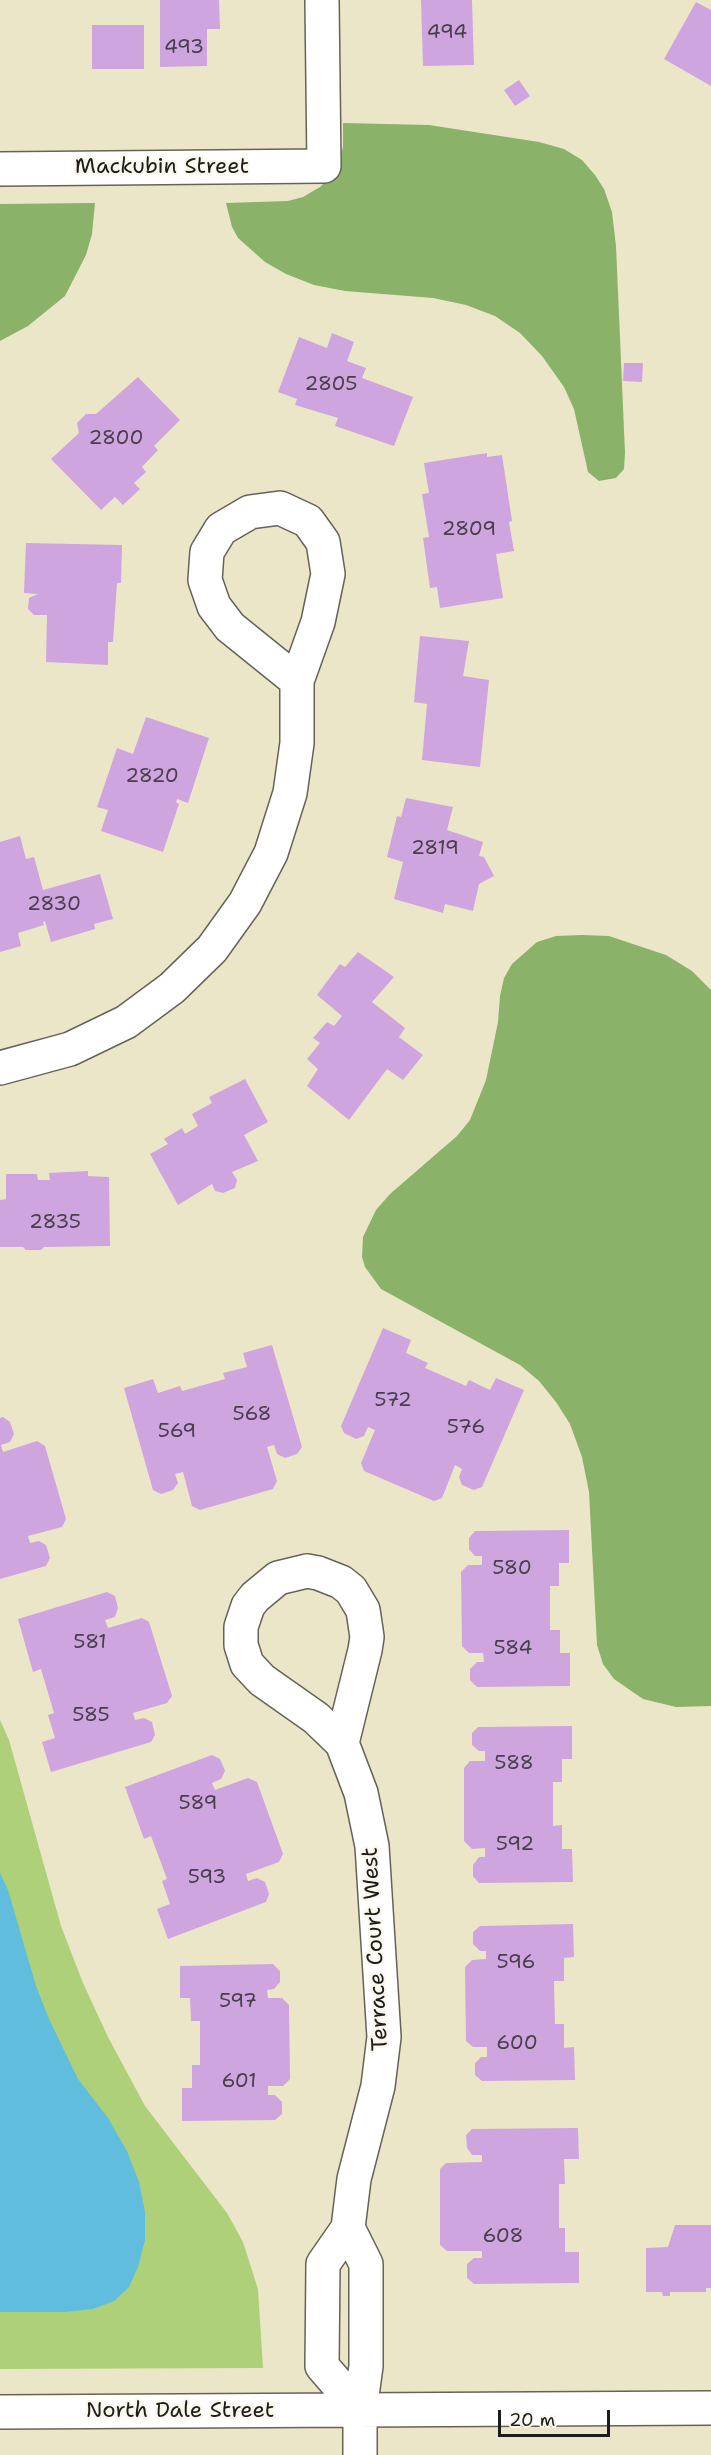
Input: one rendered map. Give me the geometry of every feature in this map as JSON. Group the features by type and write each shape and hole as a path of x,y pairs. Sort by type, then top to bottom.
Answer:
{"street":[{"name":"Mackubin Street","path":"0,169 324,166 322,0"},
{"path":"0,1068 70,1049 126,1022 172,988 212,949 245,903 271,853 290,793 297,743 297,681 318,622 328,574 323,542 308,521 280,508 250,512 221,529 207,552 205,580 214,606 230,627 297,681"},
{"name":"Terrace Court West","path":"342,1743 365,1650 367,1637 363,1610 351,1590 330,1576 307,1571 287,1575 270,1582 248,1606 241,1627 243,1655 247,1664 262,1680 316,1718 342,1743 361,1793 370,1828 384,2021 381,2069 354,2179 348,2228 323,2264 322,2367 360,2410"},
{"path":"348,2228 366,2265 366,2367 360,2410 360,2455"},
{"name":"North Dale Street","path":"0,2412 711,2408"}],"green space":[{"path":"343,123 429,125 539,142 564,149 582,160 595,175 604,189 612,212 616,246 625,453 624,469 616,478 599,481 588,472 574,409 564,387 542,356 520,333 495,316 466,305 433,298 345,291 314,285 286,274 265,262 238,238 232,227 226,203 288,201 303,197 320,187 332,175 339,162 343,147"},
{"path":"95,203 92,234 86,255 65,296 28,326 0,341 0,204"},
{"path":"556,936 609,936 666,955 692,971 711,990 711,1706 676,1707 643,1699 614,1679 603,1664 597,1645 589,1492 582,1457 570,1424 556,1402 539,1381 520,1365 381,1289 365,1267 362,1257 363,1237 376,1210 390,1194 457,1136 470,1120 486,1080 504,978 512,964 537,942"},
{"path":"0,1720 9,1740 61,1926 83,1983 108,2037 145,2106 227,2213 243,2242 258,2289 263,2368 0,2369"}],"water":[{"path":"0,1873 8,1890 36,1986 49,2019 78,2079 108,2118 127,2151 139,2182 145,2212 145,2240 138,2267 129,2287 114,2301 93,2309 65,2312 0,2312"}],"building":[{"path":"160,0 219,0 220,29 207,29 207,66 160,67"},
{"path":"421,0 472,0 474,65 423,66"},
{"path":"696,2 711,10 711,86 664,59"},
{"path":"92,25 144,25 144,69 92,69"},
{"path":"519,80 530,96 515,106 504,90"},
{"path":"332,333 354,342 347,361 366,368 362,378 413,397 394,446 335,426 338,418 295,405 297,399 278,392 299,337 327,348"},
{"path":"624,363 643,363 642,382 623,381"},
{"path":"138,377 180,420 154,446 158,450 142,467 146,472 134,483 140,489 123,505 115,497 101,510 51,459 79,433 77,423 86,414 96,414"},
{"path":"487,453 487,457 502,455 512,521 509,522 514,551 496,554 503,598 440,608 437,587 430,588 423,538 429,537 422,494 429,493 424,463"},
{"path":"26,543 122,545 121,583 117,583 113,642 108,642 108,665 46,662 47,615 34,615 28,609 29,598 38,594 24,593"},
{"path":"420,636 469,641 463,676 489,680 480,767 422,760 427,704 414,702"},
{"path":"146,717 209,738 188,803 177,799 176,802 179,804 163,852 101,831 108,810 97,807 117,748 133,754"},
{"path":"406,798 453,807 447,830 483,842 479,856 484,857 494,876 479,884 473,911 445,904 443,913 394,899 403,862 387,857 397,816 401,817"},
{"path":"20,836 26,859 34,857 43,890 100,874 113,919 94,924 95,929 51,942 45,921 44,925 18,933 21,946 0,952 0,842"},
{"path":"358,952 394,977 372,1002 405,1028 399,1037 423,1055 403,1080 387,1069 349,1120 307,1086 318,1069 307,1059 320,1043 313,1038 327,1022 334,1026 342,1016 317,995 340,964 345,967"},
{"path":"245,1079 268,1122 244,1135 258,1161 232,1172 237,1180 235,1188 223,1193 215,1191 212,1184 178,1205 150,1154 168,1144 164,1139 182,1128 185,1134 198,1126 192,1114 212,1103 209,1097"},
{"path":"88,1171 88,1176 109,1177 110,1246 44,1247 41,1250 0,1247 0,1200 6,1199 6,1174 37,1174 38,1180 50,1180 49,1173"},
{"path":"383,1328 411,1340 406,1353 428,1363 425,1368 466,1386 469,1380 490,1390 496,1378 524,1390 482,1487 474,1490 462,1485 459,1477 462,1469 455,1465 442,1498 434,1501 364,1471 361,1463 375,1430 368,1427 364,1436 356,1439 344,1433 341,1426"},
{"path":"272,1345 302,1447 297,1454 285,1458 277,1454 274,1445 267,1447 277,1481 273,1489 200,1510 192,1506 183,1472 175,1474 178,1483 173,1490 161,1494 153,1490 124,1388 153,1379 158,1393 180,1386 182,1391 225,1379 223,1373 247,1367 243,1353"},
{"path":"3,1417 10,1422 14,1434 10,1442 1,1445 3,1452 37,1441 45,1446 66,1519 62,1527 28,1536 30,1543 39,1541 46,1545 50,1558 46,1566 0,1579 0,1418"},
{"path":"569,1530 569,1563 559,1563 559,1586 550,1586 550,1630 560,1630 560,1653 570,1653 570,1686 477,1687 470,1680 470,1669 477,1662 484,1662 483,1653 469,1653 462,1646 461,1572 468,1565 482,1565 482,1556 475,1556 469,1549 469,1538 475,1531"},
{"path":"107,1592 115,1596 118,1608 115,1617 105,1620 108,1628 142,1618 149,1622 172,1696 167,1703 133,1713 135,1720 144,1718 152,1722 155,1735 151,1742 51,1772 42,1742 55,1738 48,1715 54,1713 41,1669 33,1672 18,1619"},
{"path":"572,1726 572,1759 562,1759 562,1782 553,1782 553,1826 562,1825 562,1849 572,1849 573,1882 479,1883 473,1876 473,1865 479,1857 485,1857 485,1848 472,1849 464,1841 464,1768 470,1761 485,1761 485,1751 479,1751 472,1745 472,1733 478,1727"},
{"path":"212,1755 220,1759 225,1771 221,1779 212,1783 215,1790 248,1778 257,1782 283,1854 279,1862 246,1874 248,1881 257,1878 265,1882 269,1894 266,1902 168,1939 157,1909 170,1904 162,1881 167,1879 151,1836 144,1839 125,1787"},
{"path":"573,1924 574,1957 564,1958 564,1981 554,1981 555,2024 564,2024 564,2048 574,2047 575,2080 482,2081 475,2075 475,2063 481,2057 487,2057 487,2047 473,2047 466,2041 465,1967 472,1960 486,1959 486,1951 480,1951 473,1944 473,1932 480,1926"},
{"path":"273,1964 280,1971 280,1982 274,1989 267,1990 268,1998 282,1998 289,2005 290,2079 283,2086 268,2086 268,2095 275,2095 282,2102 282,2114 275,2120 182,2121 182,2088 192,2088 192,2065 200,2065 200,2021 191,2021 190,1998 180,1998 180,1966"},
{"path":"578,2128 579,2159 564,2159 565,2184 559,2184 559,2228 565,2228 565,2252 579,2252 579,2283 474,2284 467,2278 467,2264 474,2258 482,2258 482,2251 447,2251 440,2245 440,2169 446,2163 482,2162 482,2155 472,2155 467,2148 466,2135 472,2129"},
{"path":"675,2225 711,2225 711,2288 706,2288 706,2292 670,2292 670,2296 663,2296 662,2292 646,2292 646,2248 668,2247"}]}
